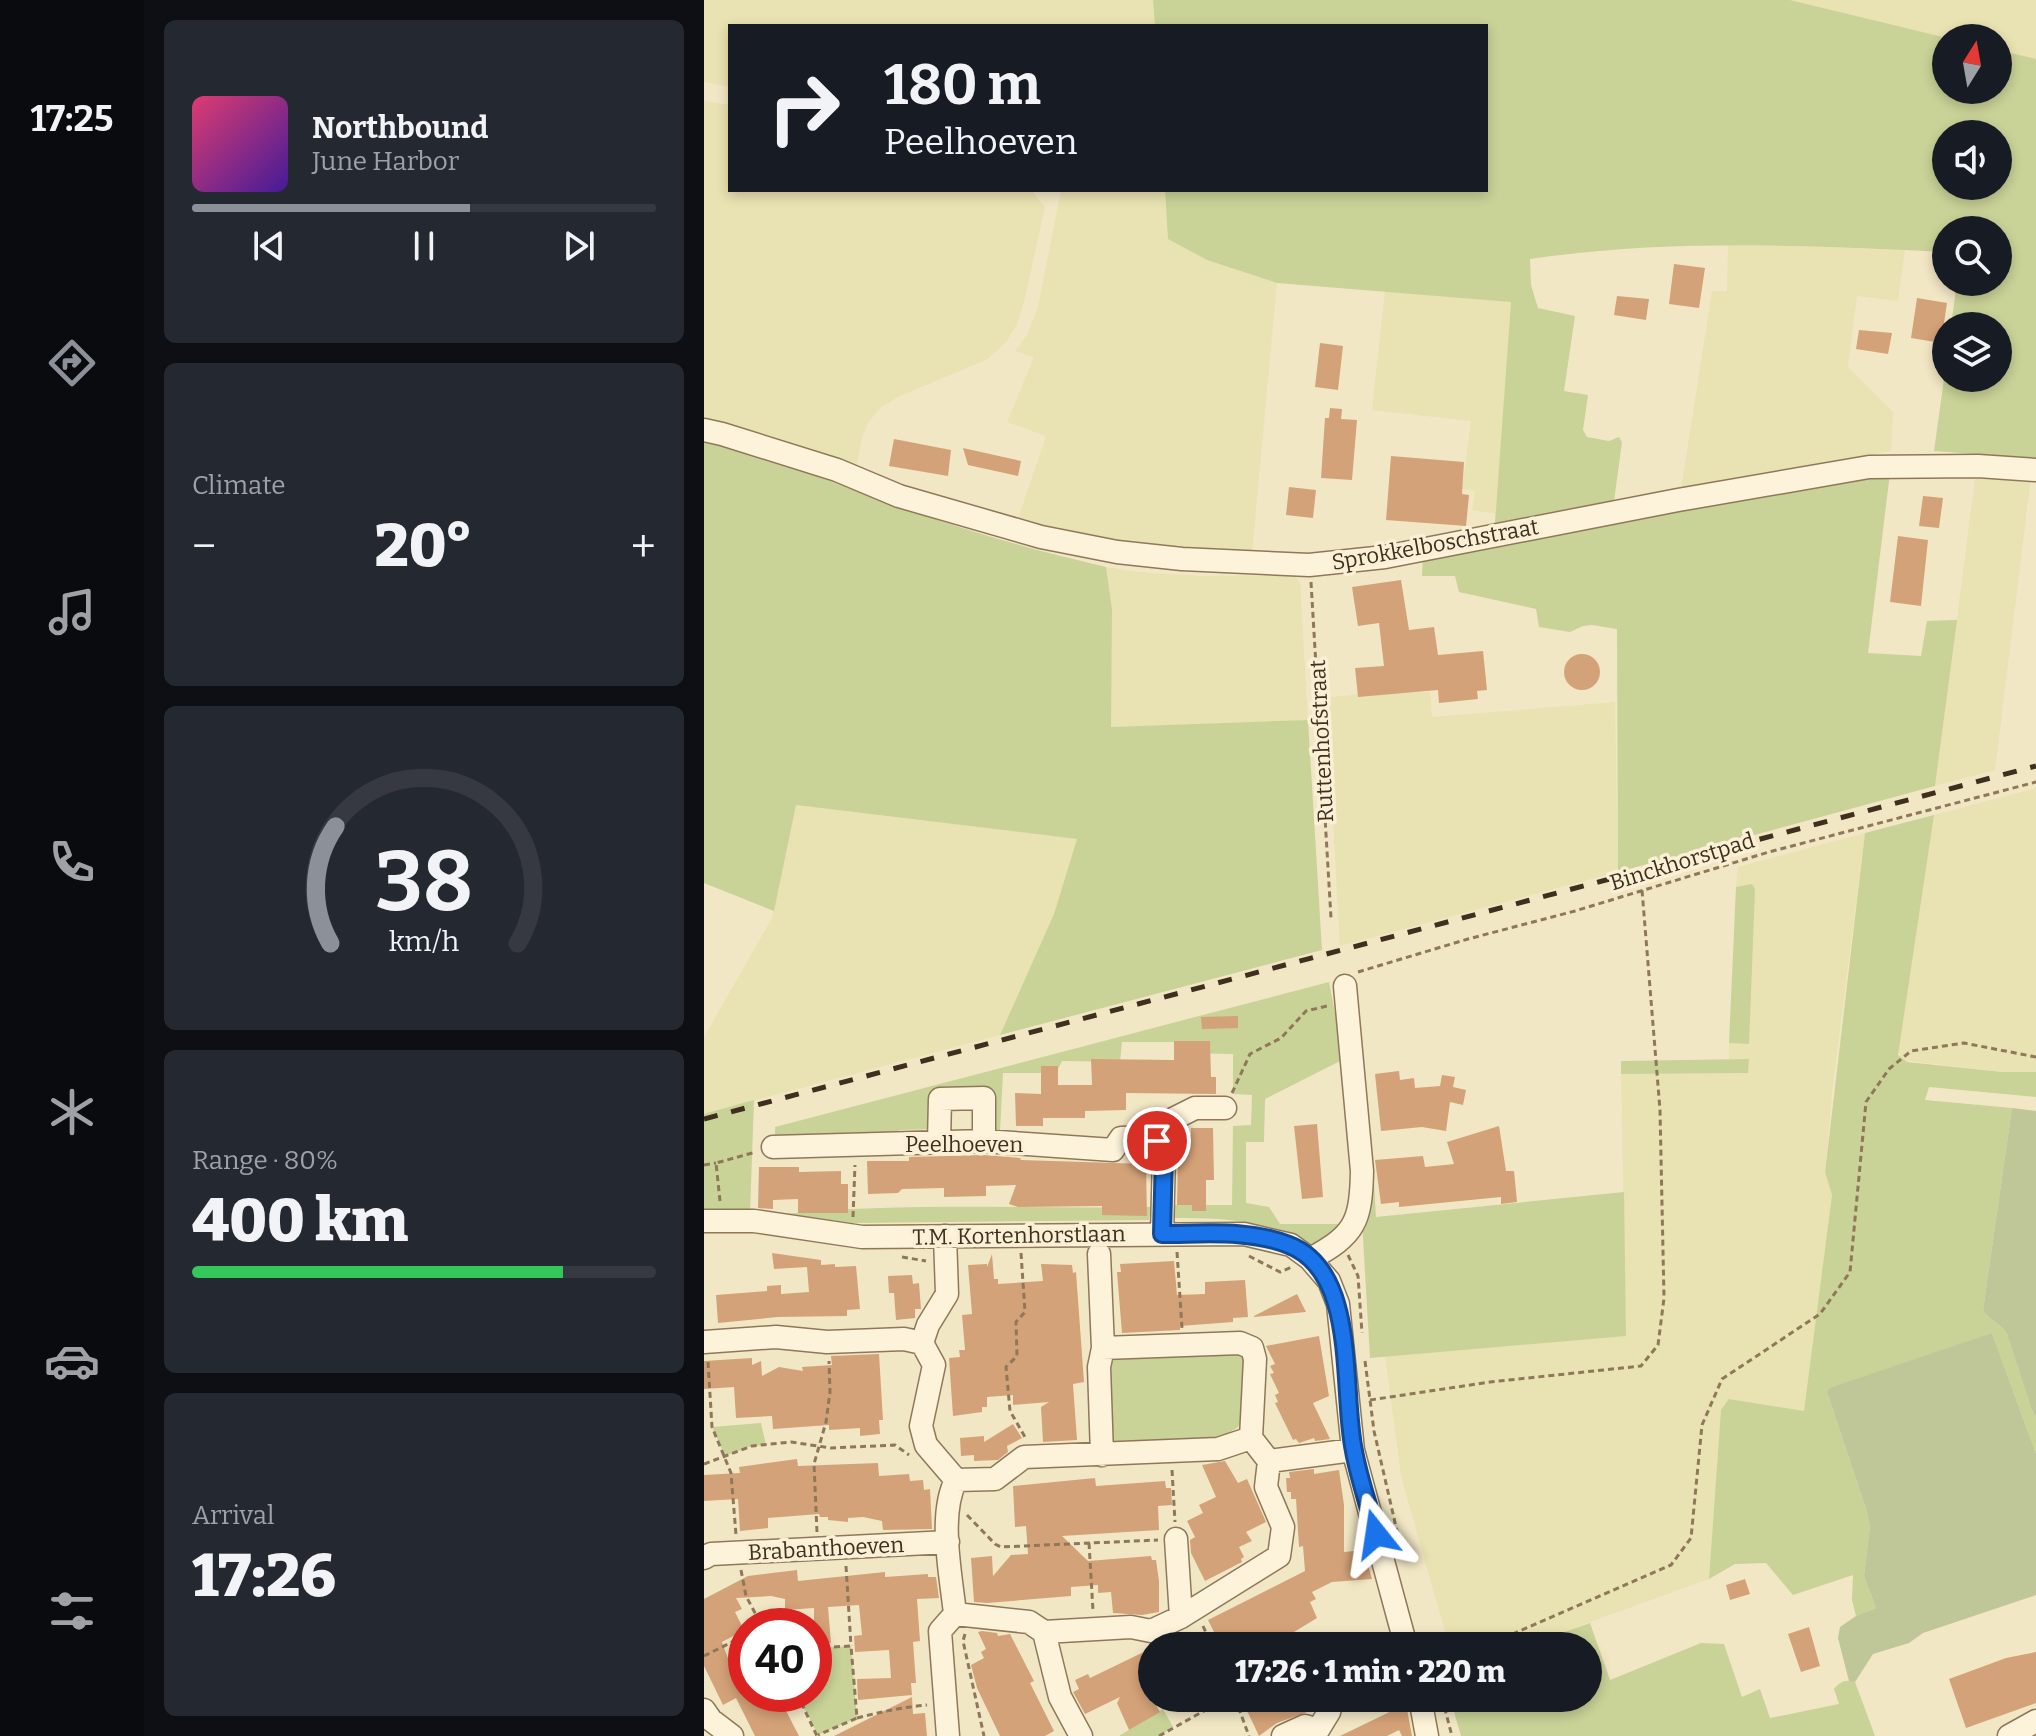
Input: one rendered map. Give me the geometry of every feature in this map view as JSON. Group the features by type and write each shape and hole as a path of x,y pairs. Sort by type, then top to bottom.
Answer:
{"street":[{"name":"Sprokkelboschstraat","path":"704,430 837,470 899,496 1041,537 1143,555 1309,565 1385,557 1678,500 1869,467 1978,466 2036,470"},
{"path":"1310,1259 1338,1244 1350,1232 1361,1201 1362,1171 1346,994"},
{"path":"939,1142 940,1099 984,1098 984,1141"},
{"name":"Peelhoeven","path":"773,1147 984,1141 1113,1150 1121,1138 1148,1137 1167,1122 1195,1108 1225,1108"},
{"path":"1148,1137 1157,1141 1164,1154 1162,1234"},
{"name":"T.M. Kortenhorstlaan","path":"713,1221 754,1221 853,1236 1244,1234 1291,1245 1310,1259 1329,1281 1338,1304 1353,1450 1402,1632"},
{"path":"945,1236 947,1294 928,1325 922,1343 934,1365 921,1426 926,1445 956,1480"},
{"path":"1099,1254 1103,1348 1099,1367 1102,1455"},
{"path":"705,1342 776,1337 827,1342 904,1339 922,1343"},
{"path":"948,1736 940,1631 962,1615 1029,1622 1044,1632 1131,1627 1151,1631 1181,1617 1279,1556 1283,1527 1266,1487 1269,1461 1251,1438 1255,1359 1252,1348 1240,1343 1103,1348"},
{"path":"956,1480 995,1479 1024,1457 1218,1449 1251,1438"},
{"path":"1269,1461 1353,1450"},
{"path":"956,1480 948,1496 948,1542 962,1615"},
{"path":"1176,1539 1181,1617"},
{"name":"Brabanthoeven","path":"704,1558 711,1554 948,1542"},
{"path":"1044,1632 1060,1697 1081,1736"},
{"path":"704,1710 711,1720 732,1736"},
{"path":"1283,1736 1305,1726 1320,1733 1329,1712"},
{"path":"1423,1712 1427,1736"},
{"path":"2009,1736 2036,1721"}],"path":[{"name":"Ruttenhofstraat","path":"1309,565 1331,918"},
{"name":"Binckhorstpad","path":"1225,1108 1250,1054 1281,1038 1306,1011 1346,994 1358,972 1769,852 2036,782"},
{"path":"1370,1400 1490,1382 1641,1366 1658,1345 1664,1298 1660,1110 1642,890"},
{"path":"1517,1632 1671,1565 1691,1538 1702,1425 1722,1379 1820,1314 1850,1272 1866,1102 1889,1069 1911,1051 1964,1043 2036,1058"},
{"path":"853,1236 856,1145"},
{"path":"704,1165 773,1147"},
{"path":"713,1221 716,1163"},
{"path":"1338,1244 1349,1256 1358,1276 1363,1346"},
{"path":"1177,1252 1184,1345"},
{"path":"1021,1253 1025,1312 1016,1322 1017,1356 1006,1367 1010,1411 1037,1457"},
{"path":"705,1342 712,1427 731,1473 737,1553 746,1596 752,1608"},
{"path":"818,1549 814,1464 821,1447 830,1392 827,1342"},
{"path":"1365,1359 1374,1431 1405,1564"},
{"path":"1089,1543 1095,1630"},
{"path":"845,1547 857,1718"},
{"path":"962,1615 963,1641 984,1736"},
{"path":"704,1656 728,1644"},
{"path":"832,1647 851,1646"},
{"path":"806,1712 818,1736 857,1718 888,1712 897,1707 946,1704"},
{"path":"1159,1736 1202,1712"},
{"path":"1240,1712 1249,1736"},
{"path":"1446,1712 1452,1736"}],"shaded area":[{"path":"704,0 1153,0 1155,24 728,24 728,87 704,82"},
{"path":"1790,0 2036,0 2036,59 2012,53 2012,24 1932,24 1932,34"},
{"path":"704,101 728,105 728,192 1033,192 1045,207 1024,302 1007,341 988,359 898,397 880,408 862,437 856,469 704,423"},
{"path":"1061,192 1165,192 1168,239 1207,260 1277,283 1252,553 1158,552 1017,522 1046,436 1007,422 1034,357 1015,351 1027,335 1038,307"},
{"path":"1728,244 1905,250 1898,301 1857,296 1848,367 1893,412 1891,451 1681,489 1712,291 1727,291"},
{"path":"1385,291 1511,302 1496,514 1472,510 1475,491 1462,489 1471,421 1372,410"},
{"path":"1976,472 2031,478 1995,770 1935,786"},
{"path":"1106,567 1205,576 1294,575 1300,583 1308,720 1110,727 1112,609"},
{"path":"1430,692 1432,717 1615,702 1618,872 1340,946 1326,698"},
{"path":"2036,788 2036,1072 2002,1072 1901,1060 1898,1048 1934,815"},
{"path":"796,805 1077,839 1054,914 1000,1035 704,1114 704,1037 772,918"},
{"path":"1865,833 1832,1093 1825,1172 1832,1195 1804,1411 1730,1399 1721,1410 1709,1579 1563,1632 1445,1632 1401,1476 1385,1355 1626,1336 1621,1074 1748,1073 1748,1059 1729,1060 1729,1043 1749,1044 1752,884 1736,887 1738,867"}],"green space":[{"path":"1153,0 1790,0 1932,34 1932,104 2012,104 2012,53 2036,59 2036,459 1934,451 1942,392 2012,392 2012,312 1953,312 1955,296 2012,296 2012,216 1932,216 1932,251 1738,245 1634,248 1530,259 1531,285 1538,308 1575,316 1564,391 1588,395 1583,430 1587,437 1609,441 1619,437 1622,442 1614,501 1495,523 1511,302 1277,283 1207,260 1168,239 1165,192 1488,192 1488,24 1155,24"},
{"path":"704,442 794,468 982,534 1106,567 1112,609 1111,727 1308,720 1322,950 1000,1035 1054,914 1077,839 796,805 774,911 704,883"},
{"path":"1890,473 1868,653 1921,656 1927,621 1957,620 1935,786 1618,872 1617,629 1592,625 1570,632 1539,627 1536,609 1459,592 1455,576 1422,576 1423,557"},
{"path":"1934,815 1898,1055 1907,1062 2002,1072 2036,1072 2036,1097 1929,1087 1925,1100 2012,1108 1983,1310 2007,1334 2036,1417 2036,1454 1992,1333 1827,1392 1870,1526 1864,1576 1876,1608 1856,1616 1852,1600 1853,1575 1793,1595 1766,1563 1735,1564 1709,1579 1721,1410 1729,1399 1804,1411 1832,1195 1825,1172 1865,833"},
{"path":"1752,884 1755,889 1749,1044 1729,1043 1736,887"},
{"path":"1329,982 1344,1059 1265,1099 1264,1142 1246,1142 1246,1203 1269,1207 1280,1224 1342,1224 1345,1228 1312,1246 1252,1223 1171,1218 1165,1205 1232,1205 1233,1126 1251,1125 1252,1095 1233,1094 1233,1054 1181,1053 1181,1042 1122,1042 1120,1062 1062,1061 1056,1073 1003,1073 1000,1132 991,1132 993,1091 933,1091 932,1129 899,1130 894,1136 775,1145 775,1127"},
{"path":"1749,1059 1748,1073 1621,1074 1621,1061"},
{"path":"754,1100 750,1213 704,1213 704,1114"},
{"path":"2012,1108 2036,1111 2036,1417 2007,1334 1983,1310"},
{"path":"1371,1134 1376,1217 1624,1192 1626,1336 1370,1358 1357,1135"},
{"path":"920,1207 1151,1207 1149,1220 853,1223 783,1214"},
{"path":"1992,1333 2036,1454 2036,1595 1923,1633 1909,1643 1873,1654 1855,1682 1849,1681 1838,1638 1840,1627 1876,1608 1864,1576 1870,1526 1827,1392 1830,1388"},
{"path":"1244,1346 1245,1419 1237,1428 1218,1439 1111,1447 1109,1347"},
{"path":"761,1423 766,1445 752,1446 725,1456 712,1427"},
{"path":"1590,1623 1593,1632 1564,1632"},
{"path":"1701,1643 1724,1644 1742,1697 1760,1689 1770,1718 1839,1704 1834,1689 1843,1682 1855,1682 1875,1736 1461,1736 1454,1712 1602,1712 1602,1657 1610,1680"},
{"path":"851,1646 857,1718 818,1735 806,1712 832,1712 832,1647"},
{"path":"1158,1712 1165,1712 1173,1727 1160,1736 1119,1736"}],"building":[{"path":"1674,264 1705,268 1699,308 1669,304"},
{"path":"1617,296 1649,299 1646,320 1614,315"},
{"path":"1917,298 1947,303 1946,312 1932,312 1932,342 1911,338"},
{"path":"1859,330 1892,333 1888,354 1856,349"},
{"path":"1320,343 1343,346 1338,390 1315,387"},
{"path":"1330,408 1342,409 1341,419 1357,420 1352,480 1321,478 1325,418 1329,418"},
{"path":"894,439 951,450 948,476 889,466"},
{"path":"963,448 1021,461 1018,476 968,465"},
{"path":"1391,456 1464,462 1462,494 1469,495 1466,526 1386,520"},
{"path":"1289,487 1316,490 1313,518 1286,515"},
{"path":"1923,496 1943,498 1939,528 1919,526"},
{"path":"1898,536 1928,540 1921,606 1890,602"},
{"path":"1401,580 1409,630 1434,627 1438,655 1483,651 1487,690 1477,691 1478,699 1439,703 1438,690 1358,697 1355,668 1384,666 1379,623 1358,626 1352,587"},
{"path":"1582,654 1595,659 1600,672 1595,685 1582,690 1569,685 1564,672 1569,659"},
{"path":"1238,1016 1238,1028 1202,1029 1201,1017"},
{"path":"1174,1041 1210,1041 1211,1077 1216,1077 1216,1094 1126,1093 1126,1110 1085,1111 1085,1118 1043,1118 1043,1126 1016,1126 1015,1093 1041,1094 1041,1066 1058,1066 1058,1085 1092,1085 1091,1059 1174,1060"},
{"path":"1399,1071 1400,1080 1414,1078 1415,1088 1440,1086 1442,1075 1455,1077 1453,1087 1466,1090 1463,1105 1450,1102 1446,1131 1422,1127 1381,1131 1375,1074"},
{"path":"1317,1124 1323,1197 1302,1199 1294,1126"},
{"path":"1499,1126 1506,1171 1514,1171 1517,1202 1501,1204 1501,1197 1399,1207 1399,1202 1381,1204 1375,1160 1423,1156 1425,1167 1454,1164 1447,1142"},
{"path":"1191,1128 1213,1128 1214,1180 1206,1180 1206,1211 1192,1211 1192,1205 1177,1205 1178,1154 1175,1144 1183,1144 1183,1135 1191,1135"},
{"path":"984,1155 1021,1160 1146,1164 1147,1216 1102,1215 1102,1206 1018,1207 1009,1204 1016,1185 986,1186 986,1196 944,1197 944,1188 868,1194 867,1161"},
{"path":"759,1167 799,1167 799,1172 841,1171 841,1184 848,1184 848,1213 798,1213 798,1199 773,1200 773,1209 758,1208"},
{"path":"772,1253 821,1260 821,1265 856,1266 860,1309 847,1310 847,1316 778,1317 718,1323 716,1295 767,1291 767,1286 781,1285 781,1294 809,1292 807,1267 774,1269"},
{"path":"992,1254 994,1279 998,1279 998,1284 1043,1281 1041,1264 1072,1265 1073,1273 1076,1272 1084,1382 1073,1384 1077,1440 1043,1442 1041,1407 1049,1402 1013,1405 1013,1395 987,1397 987,1407 982,1407 982,1412 953,1416 949,1358 960,1357 959,1350 965,1350 962,1315 972,1314 968,1265 987,1264 987,1267"},
{"path":"1174,1261 1177,1295 1205,1294 1205,1282 1245,1280 1248,1317 1233,1318 1233,1322 1180,1326 1180,1330 1122,1333 1117,1272 1121,1272 1120,1264"},
{"path":"912,1275 913,1284 919,1283 921,1309 915,1309 915,1318 896,1320 894,1293 889,1293 888,1276"},
{"path":"1297,1294 1306,1312 1254,1317 1254,1316"},
{"path":"1319,1336 1329,1396 1313,1403 1330,1439 1315,1441 1314,1438 1299,1443 1293,1440 1275,1403 1278,1402 1275,1395 1279,1393 1270,1374 1274,1373 1270,1366 1275,1364 1266,1346"},
{"path":"879,1354 883,1420 879,1420 880,1434 860,1436 860,1428 829,1430 829,1425 773,1429 772,1416 736,1418 734,1387 704,1389 704,1361 752,1358 752,1365 761,1361 762,1376 779,1367 803,1371 802,1367 832,1365 831,1356"},
{"path":"1013,1424 1022,1438 1007,1446 1008,1452 998,1460 974,1461 974,1455 961,1456 960,1438 984,1436 984,1442"},
{"path":"797,1459 798,1466 878,1463 879,1476 909,1474 910,1481 923,1480 924,1490 930,1489 932,1529 883,1530 882,1521 863,1517 848,1518 848,1522 828,1520 828,1517 820,1517 819,1514 768,1518 768,1528 740,1531 738,1499 704,1501 704,1475 740,1473 739,1467"},
{"path":"1225,1461 1238,1483 1247,1479 1266,1522 1246,1532 1252,1541 1239,1547 1244,1557 1242,1562 1205,1581 1191,1553 1190,1540 1195,1537 1187,1521 1203,1513 1199,1505 1216,1497 1202,1465"},
{"path":"1314,1469 1314,1474 1339,1470 1344,1505 1344,1552 1364,1550 1372,1579 1332,1582 1312,1592 1316,1599 1310,1602 1317,1618 1294,1632 1214,1632 1208,1620 1305,1571 1303,1546 1299,1547 1296,1499 1291,1499 1291,1492 1287,1492 1289,1472"},
{"path":"1095,1478 1096,1486 1165,1481 1166,1488 1171,1488 1172,1505 1158,1506 1159,1530 1062,1536 1088,1561 1151,1556 1152,1560 1156,1560 1159,1581 1159,1612 1142,1615 1113,1613 1111,1592 1098,1593 1098,1585 1071,1587 1071,1596 974,1602 971,1558 992,1556 993,1576 1011,1555 1028,1554 1026,1526 1015,1527 1013,1486"},
{"path":"797,1570 798,1581 885,1572 885,1577 928,1574 928,1577 936,1577 939,1598 917,1599 920,1641 913,1642 916,1683 911,1683 912,1695 858,1700 857,1679 891,1678 889,1650 855,1652 854,1636 862,1635 859,1605 785,1608 785,1599 771,1596 736,1598 741,1608 728,1608 728,1639 722,1642 728,1658 728,1702 723,1705 704,1666 704,1599 748,1576"},
{"path":"1745,1579 1750,1594 1730,1600 1726,1585"},
{"path":"1809,1627 1820,1666 1801,1672 1788,1634"},
{"path":"978,1632 997,1633 998,1636 1010,1634 1034,1681 1030,1683 1054,1731 1045,1736 1000,1736 977,1688 971,1665 984,1658 981,1652 986,1649"},
{"path":"2036,1652 2036,1703 1966,1728 1949,1679 2006,1658"},
{"path":"1138,1655 1138,1712 1160,1712 1129,1730 1117,1703 1120,1697 1085,1714 1073,1692 1079,1689 1075,1680 1088,1674 1090,1678"},
{"path":"912,1697 913,1714 925,1713 927,1736 834,1736"},
{"path":"743,1712 787,1712 799,1736 755,1736"},
{"path":"1248,1712 1307,1712 1277,1723 1259,1736"},
{"path":"1390,1712 1408,1712 1412,1736 1402,1736 1399,1730 1387,1736 1340,1736"}],"railway":[{"path":"704,1119 2036,766"}],"route":[{"path":"1157,1141 1164,1154 1162,1234 1244,1234 1291,1245 1310,1259 1329,1281 1338,1304 1353,1450 1376,1534"}]}
